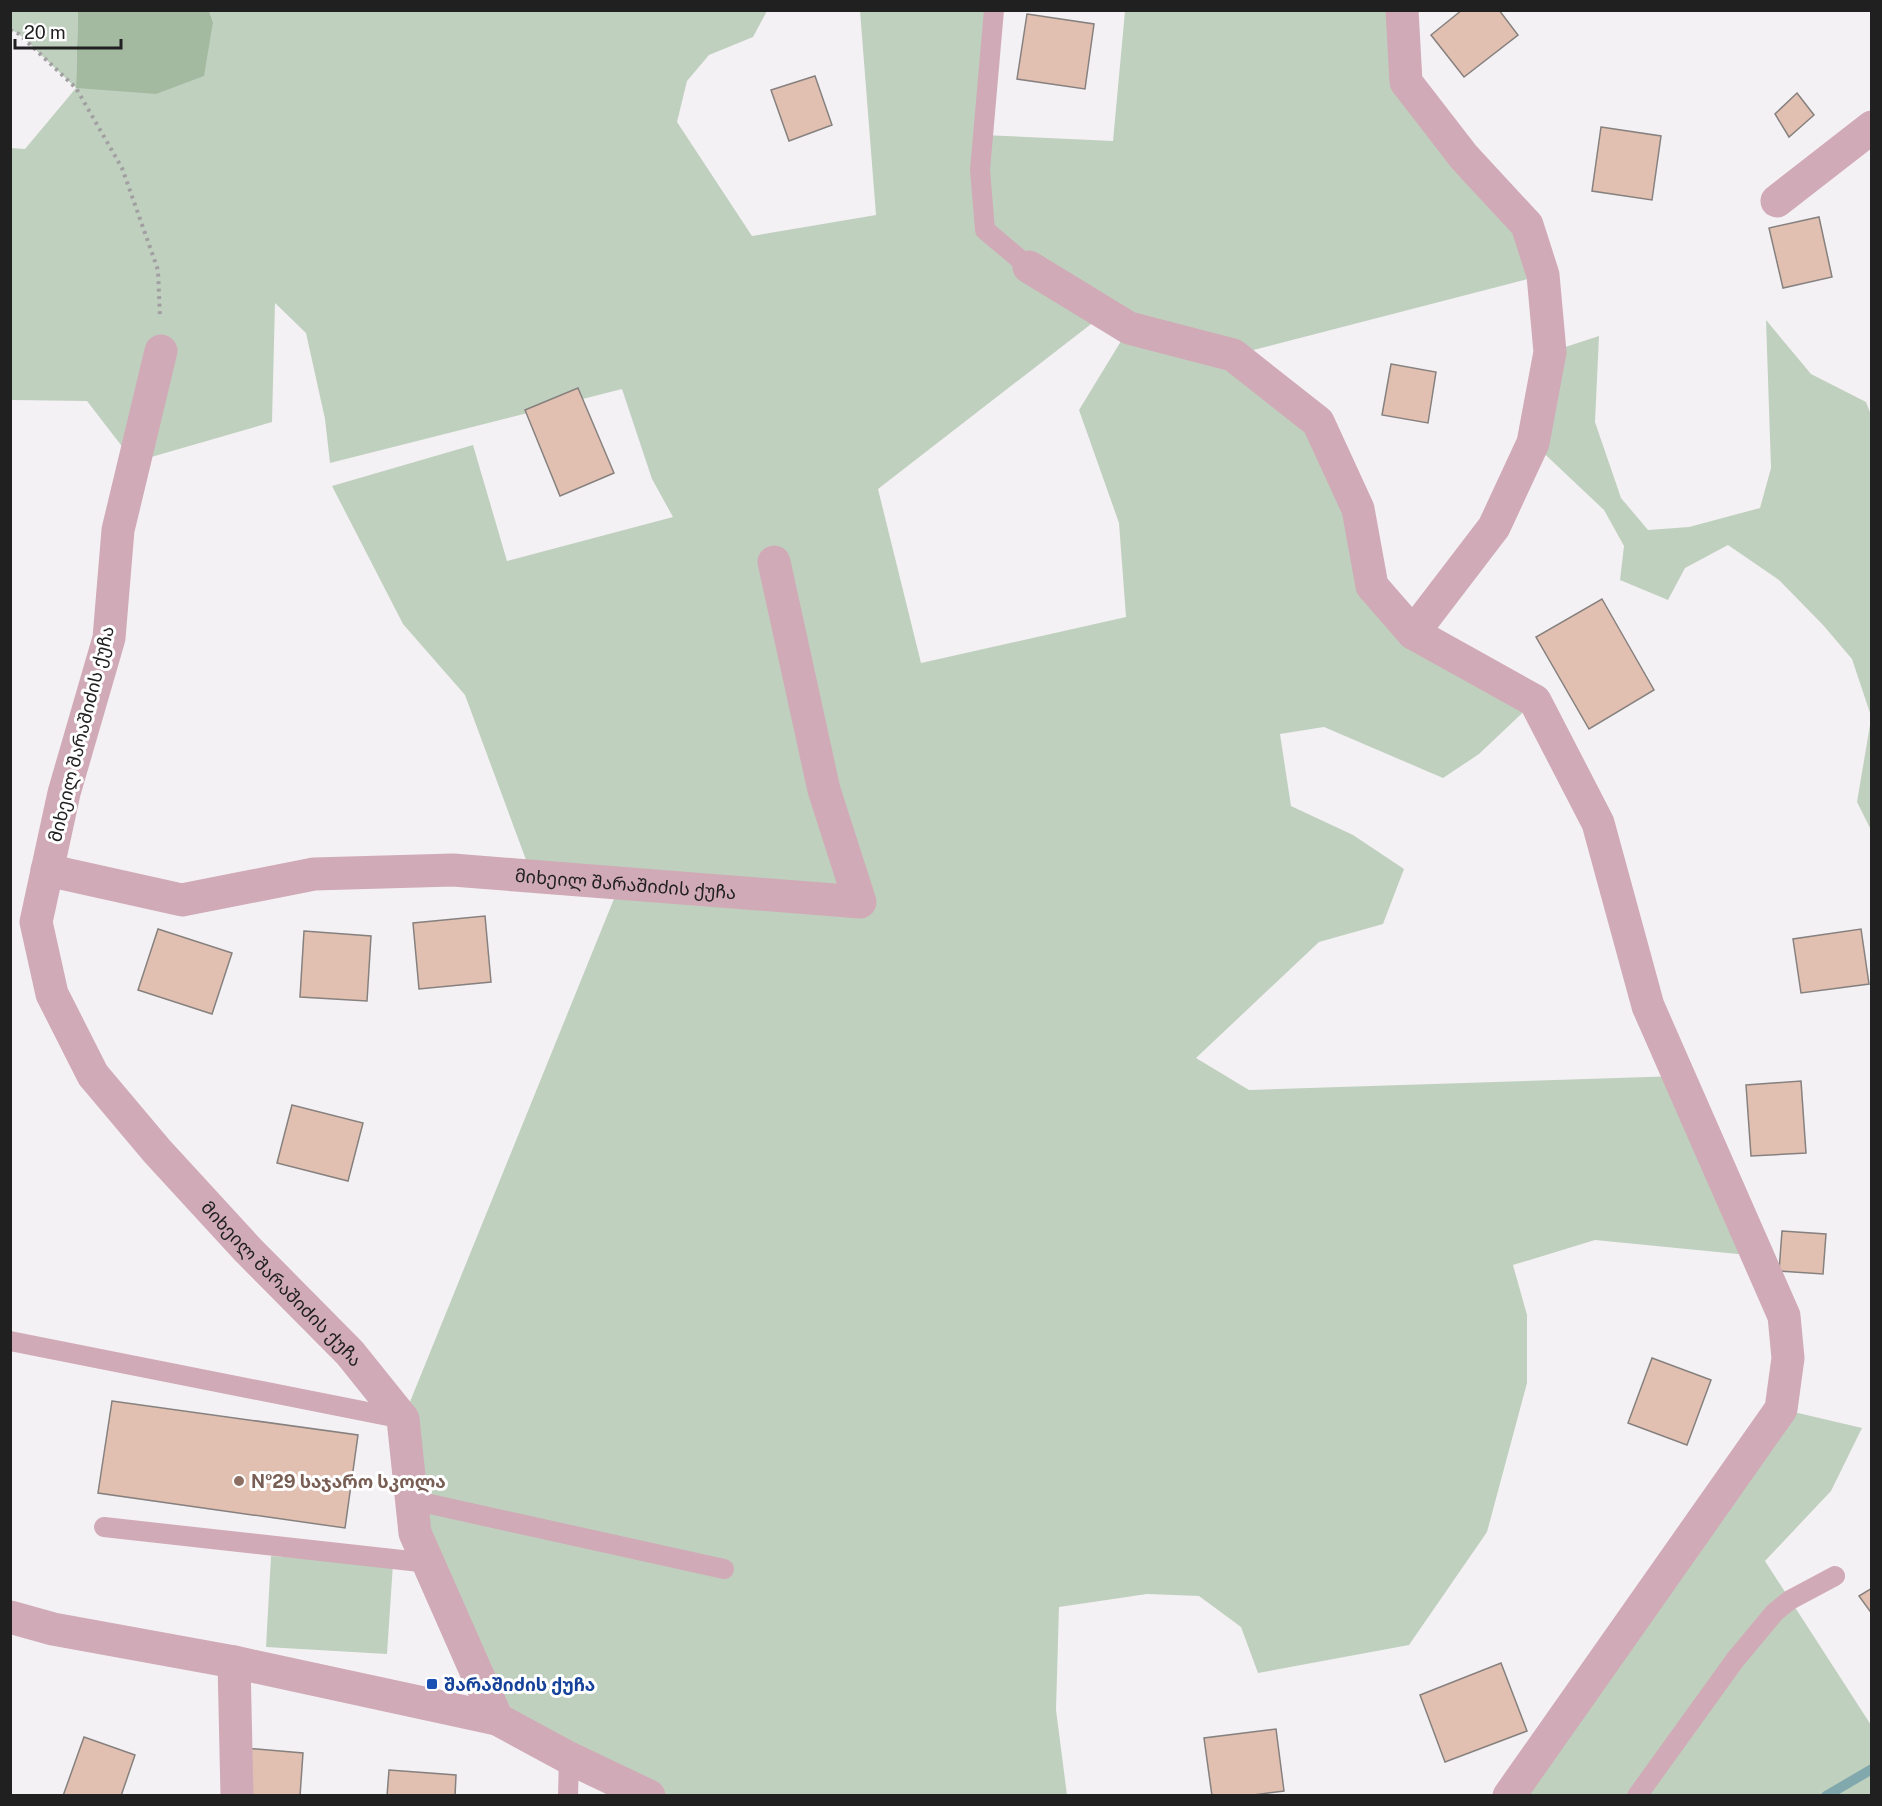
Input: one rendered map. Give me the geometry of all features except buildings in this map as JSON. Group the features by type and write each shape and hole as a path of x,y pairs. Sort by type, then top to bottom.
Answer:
{"street":[{"path":"1402,10 1407,82 1464,157 1527,225 1543,275 1550,352 1533,443 1494,527 1413,633"},
{"path":"1777,201 1872,127"},
{"path":"1029,267 1129,328 1233,355 1318,422 1358,509 1372,586 1413,633 1535,701 1598,824 1648,1006 1784,1316 1788,1358 1781,1409 1509,1796"},
{"name":"მიხეილ შარაშიძის ქუჩა","path":"161,351 118,530 109,638 64,793 36,922 52,994 93,1075 248,1250 351,1353 403,1419"},
{"name":"მიხეილ შარაშიძის ქუჩა","path":"47,870 182,900 314,874 453,870 860,902 825,790 774,562"},
{"path":"403,1419 415,1533 497,1719"},
{"path":"10,1617 53,1629 234,1662 497,1719 569,1758 650,1796"},
{"path":"234,1662 237,1796"}],"lane":[{"path":"994,10 980,170 985,230 1029,267"},
{"path":"10,1341 403,1419"},
{"path":"412,1500 724,1569"},
{"path":"104,1527 429,1563"},
{"path":"1637,1796 1735,1660 1775,1612 1790,1600 1835,1576"},
{"path":"568,1796 569,1758"}],"path":[{"path":"10,30 19,34 76,88 122,168 158,270 161,351"}],"green space":[{"path":"11,11 78,11 76,88 19,34 11,30"},
{"path":"78,11 209,11 213,22 204,76 156,94 76,88"},
{"path":"209,11 767,11 753,37 709,55 687,81 677,122 752,236 876,215 860,11 994,11 983,135 1113,141 1125,11 1402,11 1407,82 1543,275 1234,355 1318,422 1372,587 1535,701 1479,754 1443,778 1324,727 1280,734 1291,806 1353,835 1404,869 1383,924 1319,942 1196,1058 1249,1090 1678,1076 1758,1256 1595,1240 1513,1265 1527,1315 1527,1383 1487,1532 1409,1645 1258,1673 1241,1627 1199,1596 1147,1594 1059,1607 1056,1710 1067,1795 649,1795 484,1716 415,1533 403,1419 620,884 532,876 465,695 403,624 332,486 473,445 507,561 673,517 652,479 622,389 330,463 325,419 306,333 275,303 272,422 134,462 87,401 11,400 11,148 25,149 76,88 213,22","holes":["1104,314 1129,328 1079,410 1119,523 1126,617 921,663 878,489"]},
{"path":"1766,320 1811,374 1866,402 1871,415 1871,716 1852,659 1779,580 1728,545 1685,568 1668,600 1620,580 1624,546 1604,510 1533,443 1550,352 1599,336 1595,422 1621,498 1648,530 1689,527 1760,508 1771,468"},
{"path":"1871,719 1871,830 1857,802"},
{"path":"1781,1409 1862,1428 1831,1491 1765,1561 1871,1725 1871,1795 1509,1796"},
{"path":"271,1556 393,1564 387,1654 266,1647"}],"waterway":[{"path":"1826,1796 1872,1769"}],"place":[{"name":"№29 საჯარო სკოლა","path":"239,1481"},
{"name":"შარაშიძის ქუჩა","path":"432,1684"}]}
